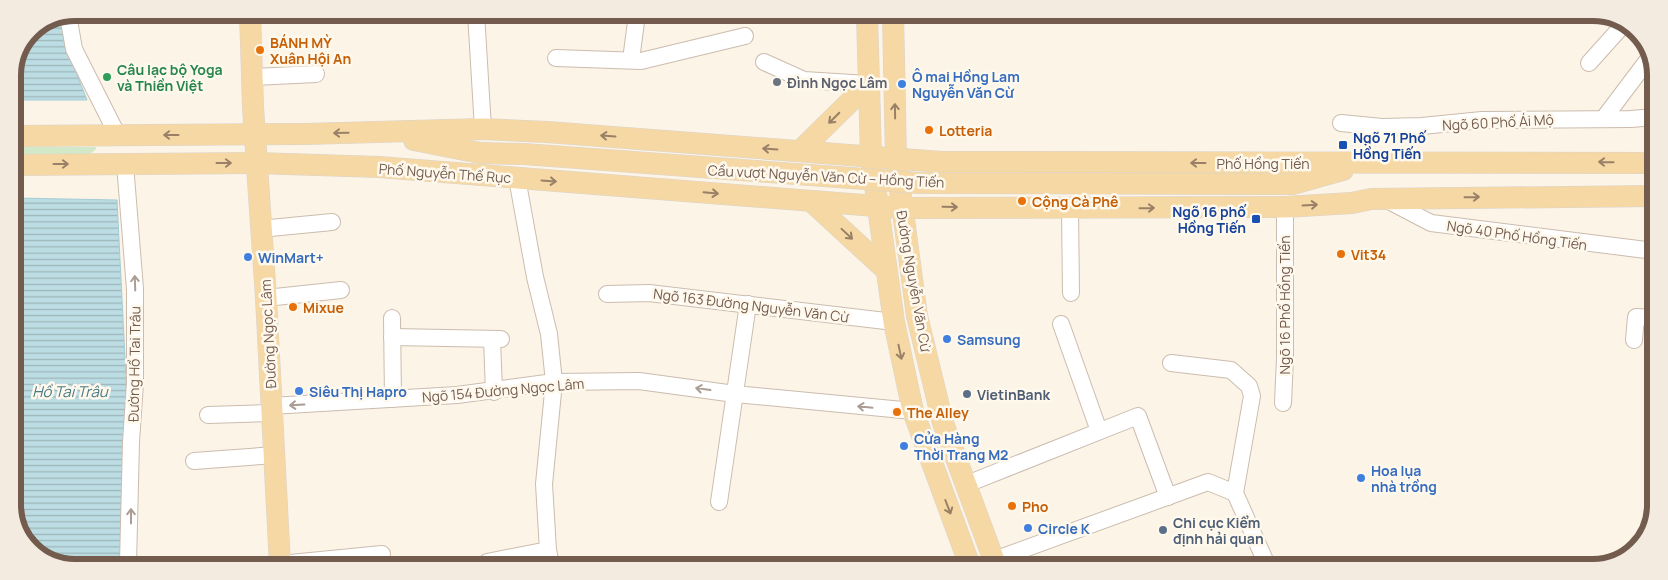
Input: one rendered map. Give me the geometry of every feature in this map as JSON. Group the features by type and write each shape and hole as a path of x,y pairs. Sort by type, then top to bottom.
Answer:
{"main road":[{"name":"Đường Ngọc Lâm","path":"250,21 254,135 266,298 280,559"},
{"name":"Đường Nguyễn Văn Cừ","path":"867,21 871,157 876,206 894,322 913,412 967,559"},
{"name":"Đường Nguyễn Văn Cừ","path":"893,21 896,160 901,208 922,335 943,422 994,559"},
{"path":"800,151 868,84"},
{"path":"21,136 254,135 483,129 547,132 871,157"},
{"path":"379,133 480,153"},
{"path":"379,167 480,153"},
{"name":"Cầu vượt Nguyễn Văn Cừ – Hồng Tiến","path":"480,153 524,154 919,183 1293,184"},
{"name":"Phố Hồng Tiến","path":"871,157 896,160 1015,163 1647,163"},
{"name":"Phố Nguyễn Thế Rục","path":"21,165 256,163 379,167 876,206"},
{"path":"1293,184 1372,163"},
{"path":"1293,184 1378,199"},
{"path":"876,206 901,208 1070,209 1285,207 1352,203 1378,199 1579,195 1647,196"},
{"path":"811,201 885,269"}],"street":[{"path":"476,21 483,129"},
{"path":"631,60 636,21"},
{"path":"69,22 74,49 118,136"},
{"path":"1589,63 1620,29"},
{"path":"556,58 641,61 745,36"},
{"path":"764,62 804,80 868,84"},
{"path":"1604,118 1645,63"},
{"path":"252,77 316,74"},
{"name":"Ngõ 60 Phố Ái Mộ","path":"1341,123 1382,127 1422,126 1482,120 1604,118 1631,120 1647,118"},
{"name":"Đường Hồ Tai Trâu","path":"125,164 135,289 135,383 131,442 128,559"},
{"path":"517,178 535,277 549,334 554,382 544,484 549,558 534,559"},
{"name":"Ngõ 40 Phố Hồng Tiến","path":"1378,199 1431,223 1647,250"},
{"name":"Ngõ 16 Phố Hồng Tiến","path":"1283,403 1285,358 1285,207"},
{"path":"1070,209 1071,292"},
{"path":"260,229 332,222"},
{"path":"266,298 341,290"},
{"name":"Ngõ 163 Đường Nguyễn Văn Cừ","path":"607,294 649,292 894,322"},
{"path":"718,502 748,304"},
{"path":"1634,340 1636,317 1647,318"},
{"path":"392,318 393,399"},
{"path":"1061,324 1099,431"},
{"path":"392,337 497,339 494,392"},
{"path":"1171,363 1231,370 1249,386 1252,396 1235,493 1264,559"},
{"name":"Ngõ 154 Đường Ngọc Lâm","path":"208,415 494,392 554,382 639,381 735,394 913,412"},
{"path":"967,484 1138,416 1168,497"},
{"path":"194,461 275,455"},
{"path":"1005,559 1208,482 1235,493"},
{"path":"331,559 382,554"}],"green space":[{"path":"21,147 96,147 90,154 21,155"}],"water":[{"path":"62,23 64,42 87,100 21,100 21,75 25,54 37,37 54,25"},
{"name":"Hồ Tai Trâu","path":"21,198 117,200 128,418 124,559 65,558 45,550 28,532 21,509"}],"place":[{"name":"BÁNH MỲ Xuân Hội An","path":"260,50"},
{"name":"Câu lạc bộ Yoga và Thiền Việt","path":"107,77"},
{"name":"Đình Ngọc Lâm","path":"777,82"},
{"name":"Ô mai Hồng Lam Nguyễn Văn Cừ","path":"902,84"},
{"name":"Lotteria","path":"929,130"},
{"name":"Ngõ 71 Phố Hồng Tiến","path":"1343,145"},
{"name":"Cộng Cà Phê","path":"1022,201"},
{"name":"Ngõ 16 phố Hồng Tiến","path":"1256,219"},
{"name":"Vit34","path":"1341,254"},
{"name":"WinMart+","path":"248,257"},
{"name":"Mixue","path":"293,307"},
{"name":"Samsung","path":"947,339"},
{"name":"Siêu Thị Hapro","path":"299,391"},
{"name":"VietinBank","path":"967,394"},
{"name":"The Alley","path":"897,412"},
{"name":"Cửa Hàng Thời Trang M2","path":"904,446"},
{"name":"Hoa lụa nhà trồng","path":"1361,478"},
{"name":"Pho","path":"1012,506"},
{"name":"Circle K","path":"1028,528"},
{"name":"Chi cục Kiểm định hải quan","path":"1163,530"}]}
